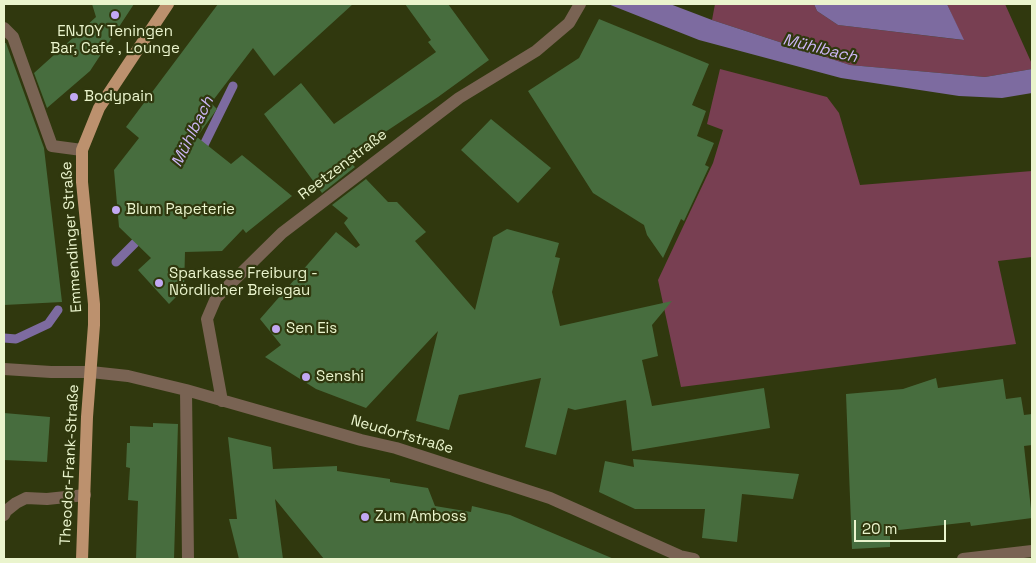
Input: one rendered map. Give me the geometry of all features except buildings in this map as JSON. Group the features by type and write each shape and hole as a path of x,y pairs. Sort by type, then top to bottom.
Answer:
{"main road":[{"name":"Emmendinger Straße","path":"91,372 94,304 85,224 82,150 99,108 168,4"},
{"name":"Theodor-Frank-Straße","path":"82,559 87,417 91,372"}],"street":[{"name":"Reetzenstraße","path":"222,401 207,319 216,298 282,233 459,98 536,51 569,23 580,4"},
{"path":"4,28 13,37 52,146 82,150"},
{"name":"Neudorfstraße","path":"4,369 91,372 128,376 186,390 414,454 550,498 680,556 694,559"},
{"path":"186,390 188,559"},
{"path":"4,515 16,503 26,498 47,499 85,495"},
{"path":"963,559 1032,551"}],"shaded area":[{"path":"608,4 670,4 712,20 850,65 985,77 1032,69 1032,93 1002,98 959,96 841,78 699,40"},
{"path":"715,4 814,4 817,11 838,25 963,40 947,4 1005,4 1032,64 1032,69 985,77 850,65 712,20"},
{"path":"814,4 947,4 964,40 838,25 817,11"},
{"path":"720,69 827,97 839,113 860,185 1032,171 1032,257 998,261 1016,344 681,387 658,280 713,163 723,130 707,124"}],"waterway":[{"name":"Mühlbach","path":"200,153 233,86"},
{"name":"Mühlbach","path":"116,262 135,243"},
{"name":"Mühlbach","path":"4,338 16,339 48,324 58,310"}],"place":[{"name":"ENJOY Teningen Bar, Cafe , Lounge","path":"115,15"},
{"name":"Bodypain","path":"74,97"},
{"name":"Blum Papeterie","path":"116,210"},
{"name":"Sparkasse Freiburg - Nördlicher Breisgau","path":"159,283"},
{"name":"Sen Eis","path":"276,329"},
{"name":"Senshi","path":"306,377"},
{"name":"Zum Amboss","path":"365,517"}]}
